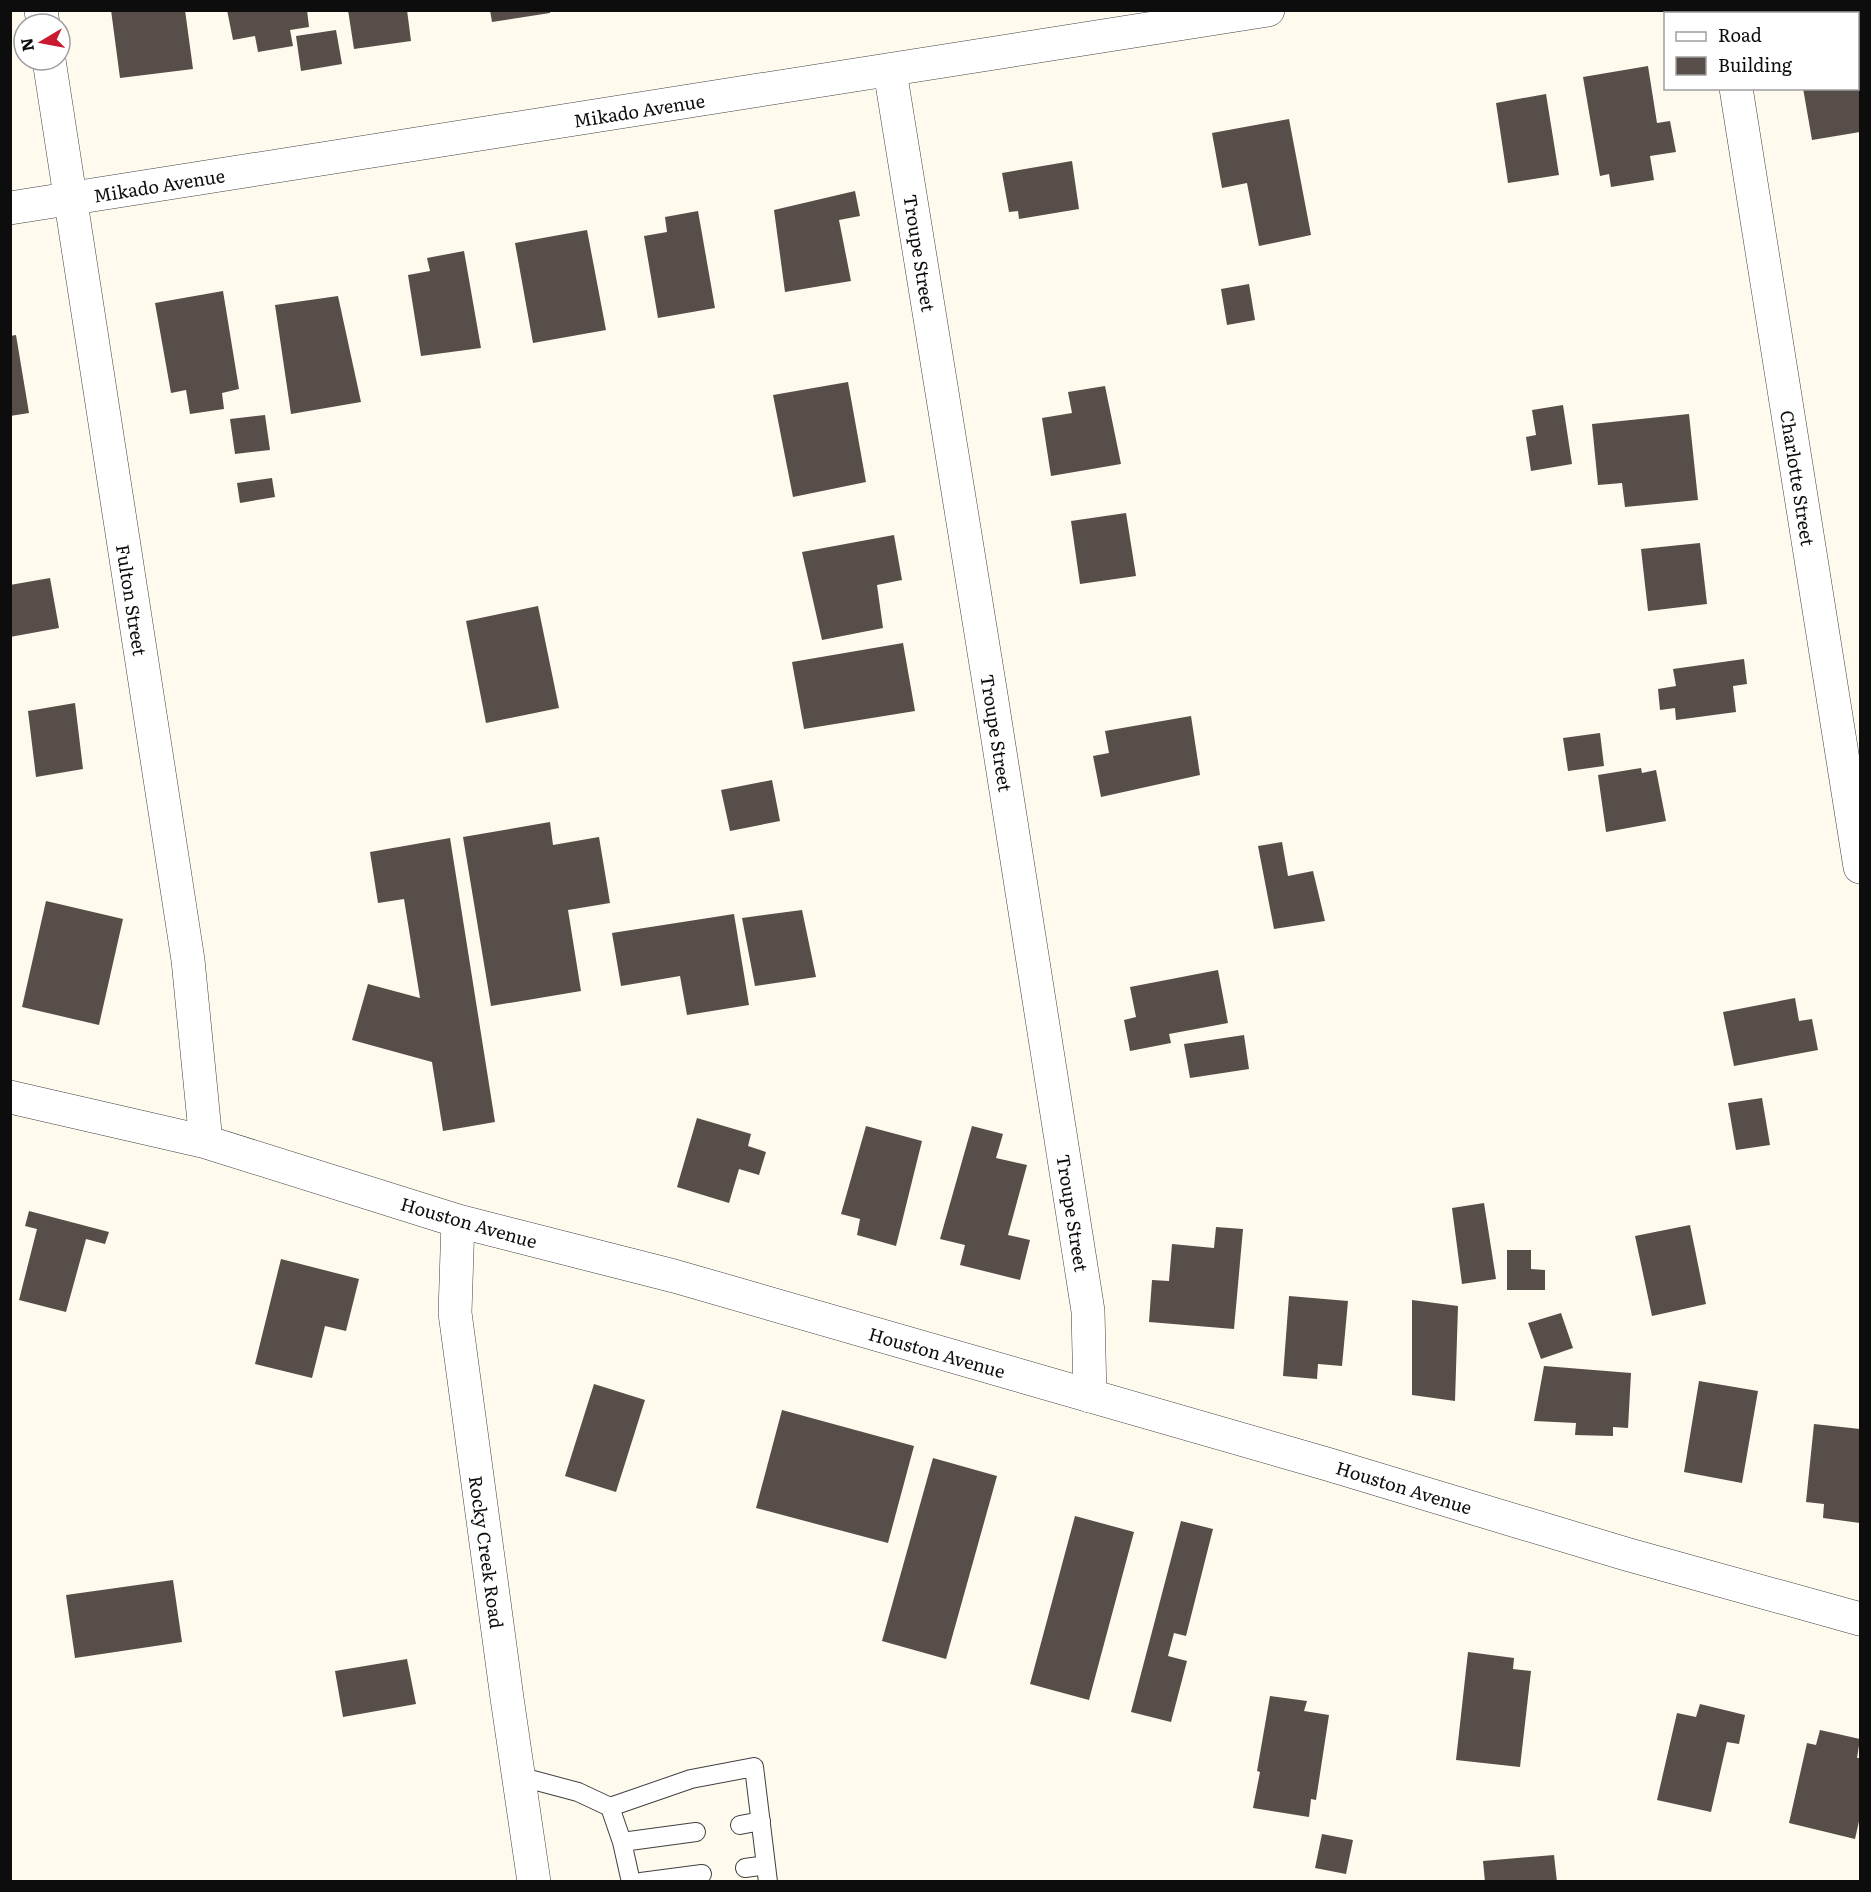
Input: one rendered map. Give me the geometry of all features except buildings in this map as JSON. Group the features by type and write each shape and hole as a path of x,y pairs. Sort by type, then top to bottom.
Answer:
{"street":[{"name":"Mikado Avenue","path":"10,208 1268,10"},
{"name":"Troupe Street","path":"890,71 1088,1311 1090,1396"},
{"name":"Fulton Street","path":"51,72 188,960 206,1142"},
{"name":"Charlotte Street","path":"1736,90 1860,867"},
{"name":"Houston Avenue","path":"10,1097 206,1142 458,1221 674,1276 1328,1464 1626,1554 1860,1619"},
{"name":"Rocky Creek Road","path":"458,1221 455,1313 534,1881"}],"lane":[{"path":"518,1776 578,1792 610,1807 691,1779 754,1767 767,1873 745,1868"},
{"path":"610,1807 622,1842 631,1881"},
{"path":"740,1825 761,1821"},
{"path":"622,1842 696,1832"},
{"path":"641,1881 702,1874"}]}
